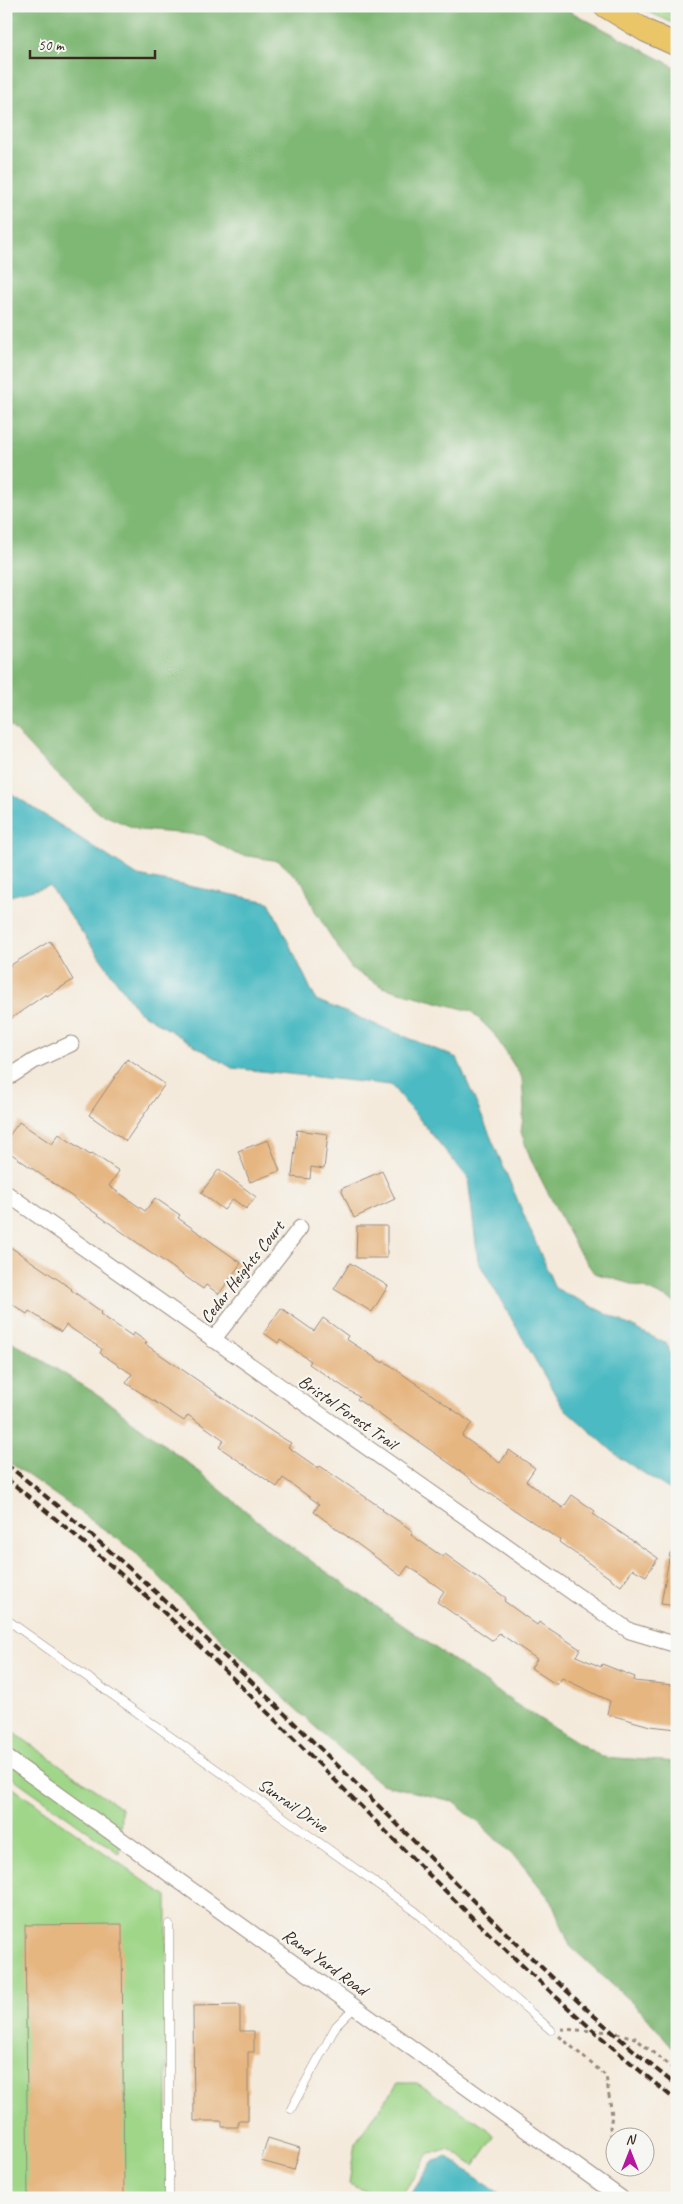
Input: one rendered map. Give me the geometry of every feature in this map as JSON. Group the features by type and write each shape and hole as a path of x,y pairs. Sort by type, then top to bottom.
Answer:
{"main road":[{"path":"605,6 646,31 677,46"},
{"path":"612,6 677,35"}],"street":[{"path":"6,1079 34,1061 70,1044"},
{"name":"Bristol Forest Trail","path":"6,1193 583,1600 630,1631 677,1644"},
{"name":"Cedar Heights Court","path":"213,1340 300,1228"},
{"name":"Rand Yard Road","path":"6,1757 621,2198"}],"lane":[{"name":"Sunrail Drive","path":"6,1619 416,1911 552,2030"},
{"path":"169,1924 169,2198"},
{"path":"291,2109 336,2026 354,2006"}],"path":[{"path":"662,6 677,12"},
{"path":"552,2030 570,2028 613,2032 635,2038 677,2072"},
{"path":"552,2030 606,2076 612,2115 610,2126"}],"green space":[{"path":"6,6 560,6 677,68 677,1303 644,1288 594,1273 576,1247 530,1158 521,1132 524,1109 522,1078 494,1034 471,1011 385,988 352,969 316,913 303,883 279,861 236,854 203,835 139,830 99,813 43,761 6,721"},
{"path":"636,6 677,6 677,25"},
{"path":"6,1338 100,1396 188,1463 281,1540 517,1705 602,1757 677,1762 677,2052 641,2011 570,1946 552,1902 520,1862 480,1824 452,1801 381,1784 314,1726 221,1639 132,1549 6,1460"},
{"path":"6,1727 121,1808 120,1854 6,1773"},
{"path":"6,1783 167,1897 167,2198 6,2198"},
{"path":"398,2083 417,2083 488,2129 494,2137 474,2166 451,2150 446,2149 428,2155 400,2198 381,2198 349,2184 355,2143"}],"water":[{"path":"6,790 138,876 269,902 316,1000 457,1058 555,1288 667,1344 677,1374 677,1488 672,1491 620,1458 562,1406 478,1261 468,1178 391,1085 232,1068 138,1011 49,886 6,897"},
{"path":"447,2157 506,2198 409,2198 432,2162"}],"building":[{"path":"50,941 73,980 47,996 46,994 6,1022 6,968"},
{"path":"127,1059 165,1084 126,1141 89,1115"},
{"path":"19,1122 52,1144 59,1134 90,1155 92,1153 119,1171 109,1186 145,1211 155,1198 180,1215 178,1218 241,1263 219,1294 206,1285 203,1289 6,1150 6,1140"},
{"path":"297,1130 328,1134 324,1169 311,1167 310,1179 292,1177"},
{"path":"268,1140 280,1171 250,1182 238,1151"},
{"path":"219,1169 256,1197 246,1209 233,1199 224,1210 201,1193"},
{"path":"382,1171 395,1199 354,1218 341,1189"},
{"path":"357,1226 387,1226 387,1258 356,1258"},
{"path":"6,1244 72,1289 102,1312 100,1314 132,1336 134,1333 147,1342 145,1344 291,1443 288,1447 318,1468 320,1466 383,1509 413,1531 411,1535 443,1557 445,1554 506,1598 504,1601 537,1625 539,1622 580,1649 576,1656 601,1667 602,1664 635,1677 634,1681 673,1685 672,1690 677,1691 677,1729 650,1726 607,1714 610,1701 562,1678 557,1685 531,1668 537,1659 499,1633 493,1641 437,1602 444,1591 408,1566 401,1576 314,1512 319,1504 283,1478 277,1487 219,1447 224,1440 188,1415 184,1421 126,1383 132,1374 100,1353 102,1349 66,1325 61,1332 29,1311 27,1314 6,1300"},
{"path":"350,1263 388,1286 372,1312 334,1289"},
{"path":"281,1308 314,1331 323,1318 348,1336 346,1339 383,1363 384,1361 472,1423 462,1436 500,1463 509,1450 535,1468 526,1481 563,1508 572,1495 595,1511 593,1514 658,1558 646,1576 633,1569 621,1586 559,1542 560,1540 483,1489 452,1465 357,1399 359,1397 309,1364 311,1361 280,1340 278,1343 264,1333"},
{"path":"670,1553 677,1554 677,1606 661,1604"},
{"path":"122,1924 124,2198 28,2198 25,1925"},
{"path":"240,2005 240,2031 254,2031 254,2052 248,2052 248,2121 238,2121 238,2127 222,2127 222,2121 194,2121 193,2006"},
{"path":"268,2138 300,2148 294,2170 261,2161"}],"railway":[{"path":"6,1464 156,1592 345,1773 530,1957 602,2023 677,2086"},
{"path":"6,1478 100,1556 169,1617 251,1696 489,1934 613,2047 677,2101"}]}
